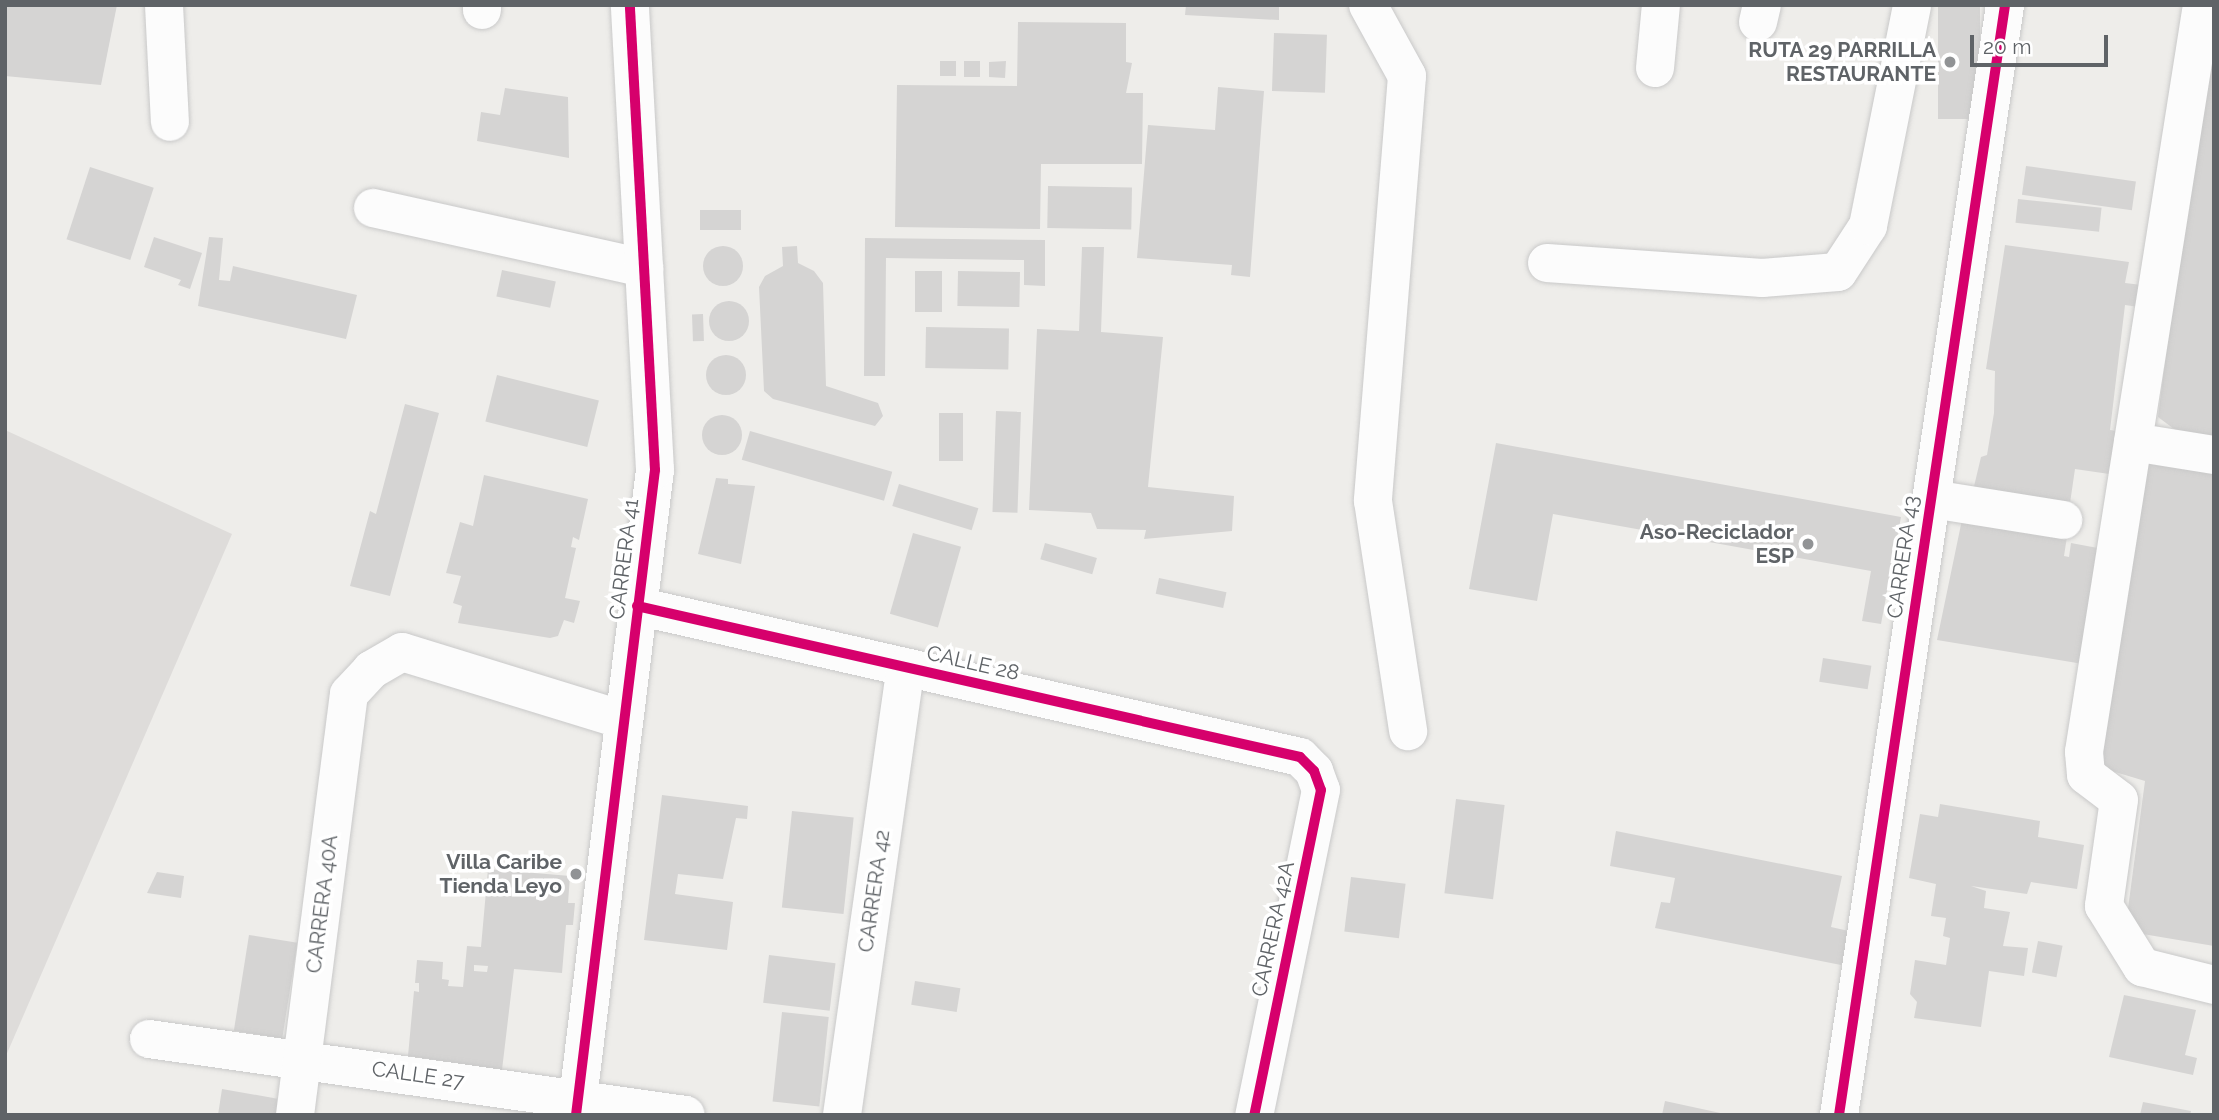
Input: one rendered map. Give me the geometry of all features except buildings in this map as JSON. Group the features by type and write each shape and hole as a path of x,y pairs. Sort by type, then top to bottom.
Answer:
{"street":[{"path":"164,5 170,122"},
{"name":"CARRERA 41","path":"578,1106 655,470 630,5"},
{"path":"1368,5 1407,76 1373,501 1408,731"},
{"path":"1656,68 1661,5"},
{"path":"1547,263 1762,278 1838,272 1868,226 1912,5"},
{"name":"CARRERA 43","path":"1839,1115 2004,5"},
{"path":"2202,5 2084,752 2086,775 2119,800 2104,906 2142,967 2214,985"},
{"path":"373,208 644,268"},
{"path":"2133,442 2214,455"},
{"path":"1931,499 2063,520"},
{"name":"CALLE 28","path":"637,606 1300,757"},
{"name":"CARRERA 40A","path":"295,1115 349,694 371,670 402,652 623,720"},
{"name":"CARRERA 42","path":"842,1115 906,668"},
{"name":"CARRERA 42A","path":"1254,1115 1321,790 1314,771 1300,757"},
{"name":"CALLE 27","path":"149,1039 302,1059 578,1106 687,1115"}],"shaded area":[{"path":"5,430 232,534 5,1058"}],"cycle path":[{"path":"576,1115 655,470 630,5"},
{"path":"1839,1115 2005,5"},
{"path":"637,606 1300,757 1314,771 1321,790 1254,1115"}],"place":[{"name":"RUTA 29 PARRILLA RESTAURANTE","path":"1950,62"},
{"name":"Aso-Reciclador ESP","path":"1808,544"},
{"name":"Villa Caribe Tienda Leyo","path":"576,874"}]}
